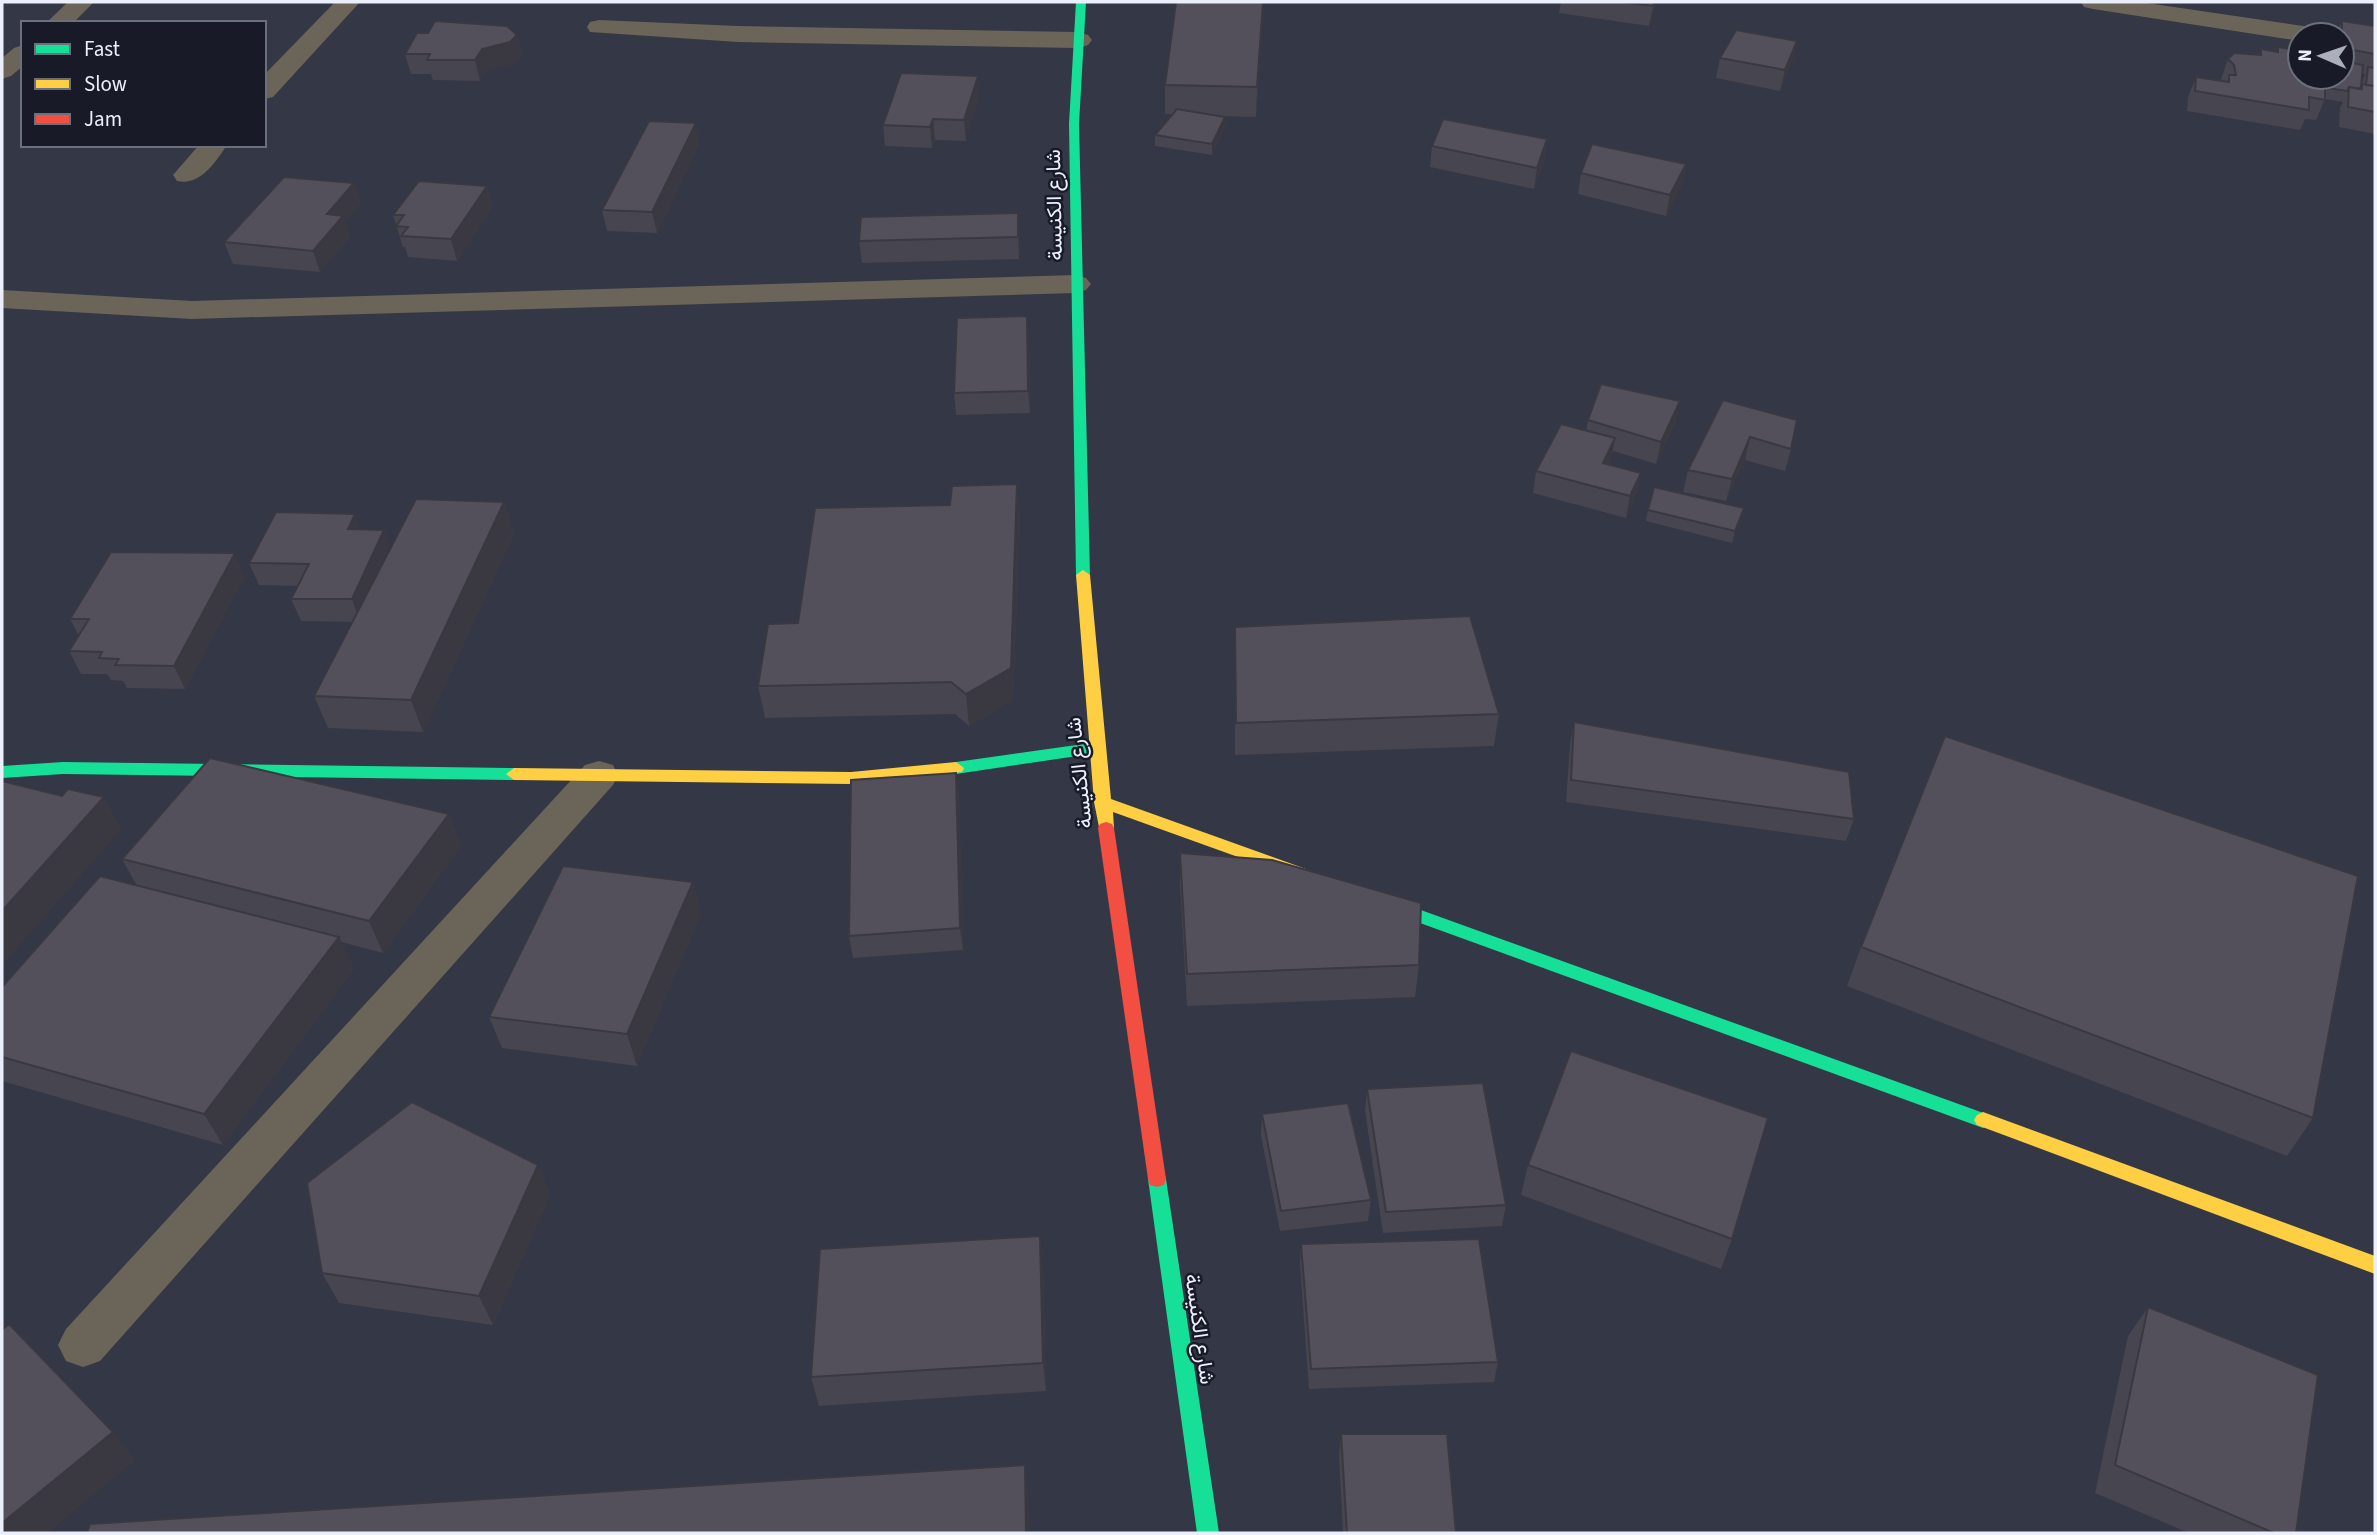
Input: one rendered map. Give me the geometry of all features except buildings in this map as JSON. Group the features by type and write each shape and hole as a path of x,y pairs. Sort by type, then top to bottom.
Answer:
{"main road":[{"name":"شارع الكنيسة","path":"1081,2 1074,124 1080,543 1102,802 1208,1533"},
{"path":"2,772 63,768 851,778 959,768 1098,747"},
{"path":"1102,802 1325,882"},
{"path":"1351,891 1771,1041 2375,1265"}],"street":[{"path":"60,21 82,2"},
{"path":"266,89 348,2"},
{"path":"2093,2 2126,4 2286,31"},
{"path":"599,27 738,34 1079,40"},
{"path":"2,71 21,55"},
{"path":"187,175 212,147"},
{"path":"2,299 192,310 1076,284"},
{"path":"83,1345 599,775"}],"traffic: fast":[{"path":"1081,2 1074,124 1083,575"},
{"path":"956,768 1098,748"},
{"path":"2,772 63,768 514,774"},
{"path":"1371,898 1983,1120"},
{"path":"1157,1179 1208,1533"}],"traffic: slow":[{"path":"1083,575 1106,828"},
{"path":"514,774 851,778 956,768"},
{"path":"1102,802 1311,877"},
{"path":"1983,1120 2375,1265"}],"traffic: jam":[{"path":"1106,828 1157,1179"}]}
